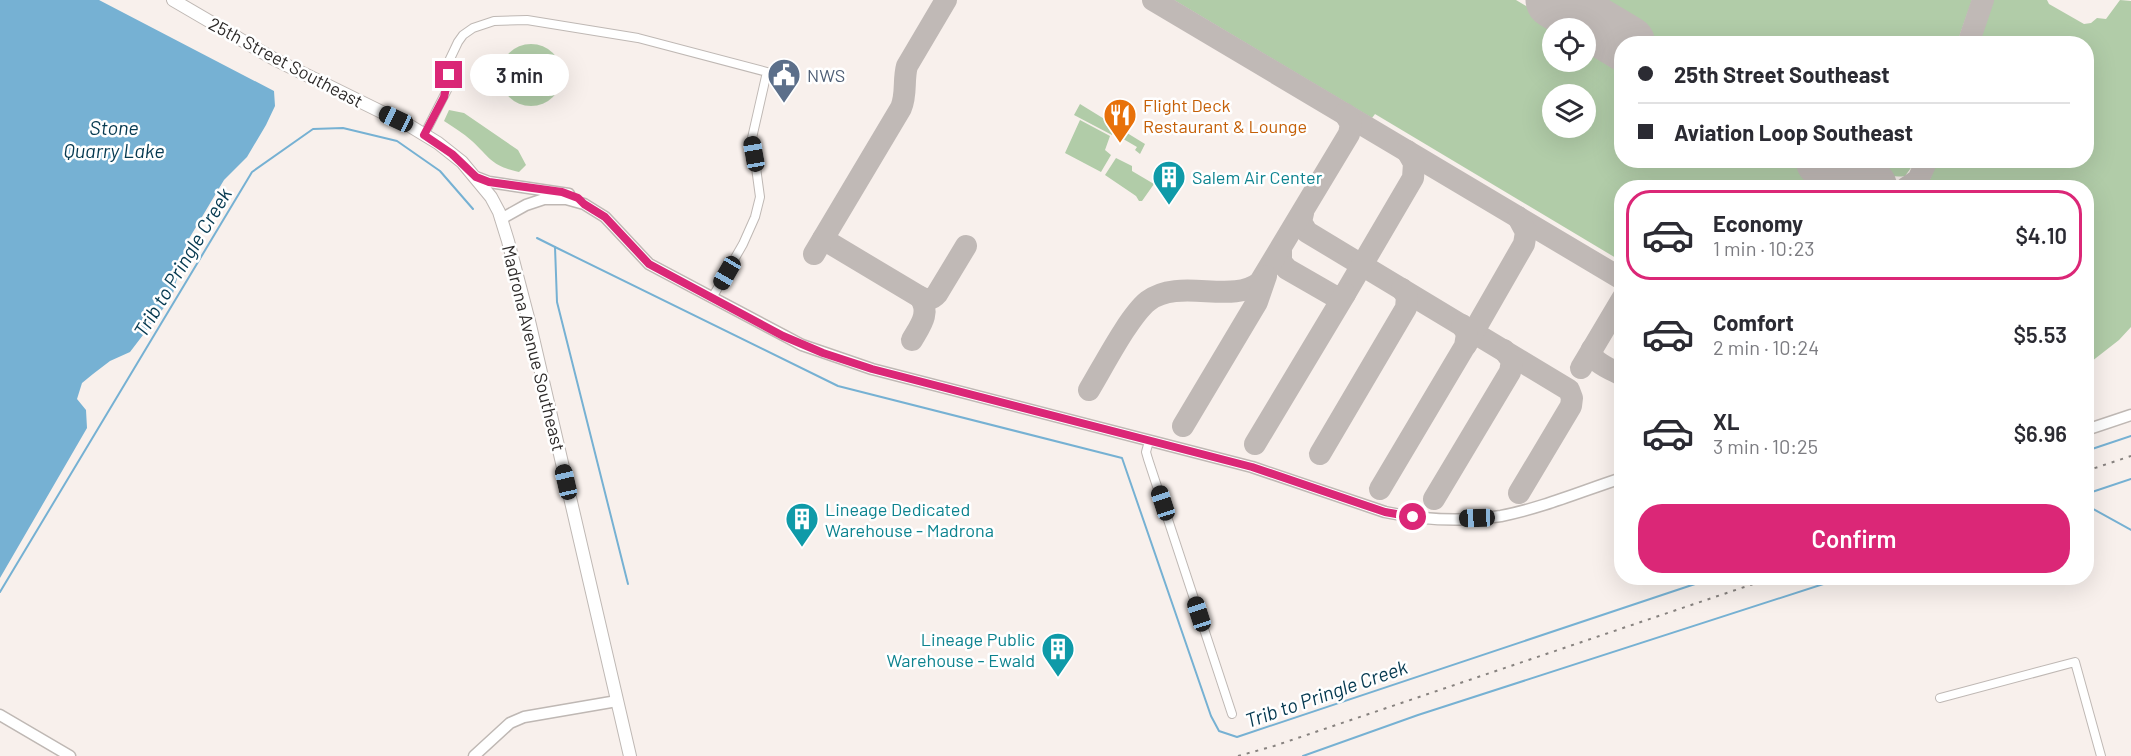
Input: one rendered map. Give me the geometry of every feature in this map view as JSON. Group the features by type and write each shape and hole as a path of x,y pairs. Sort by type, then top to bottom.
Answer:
{"main road":[{"name":"25th Street Southeast","path":"173,0 274,59 410,126 452,154 485,188"},
{"name":"Madrona Avenue Southeast","path":"485,188 501,219 530,325 630,756"}],"street":[{"path":"424,135 447,90 449,61 458,42 473,28 494,21 527,20 638,38 767,72 752,138 760,197 755,217 743,244 712,298"},
{"path":"476,177 489,182 568,194 578,198 605,217 649,264 783,336 823,353 872,369 1290,478 1385,512 1417,518 1462,519 1499,516 1529,509 1614,481"},
{"path":"501,219 526,205 544,199 566,199 584,204"},
{"path":"2094,427 2131,415"},
{"path":"1149,441 1146,452 1148,459 1232,714"},
{"path":"1940,698 2075,662 2101,756"},
{"path":"474,756 510,723 524,717 617,701"},
{"path":"0,715 70,756"}],"green space":[{"path":"1174,0 1516,0 1546,18 1542,18 1542,72 1596,72 1596,48 1614,59 1614,168 1797,168 1819,180 1614,180 1614,257 1375,114 1372,118"},
{"path":"1593,0 1972,0 1959,36 1654,36"},
{"path":"1993,0 2047,0 2049,4 2084,24 2091,23 2097,18 2106,19 2120,0 2131,1 2131,327 2119,340 2094,360 2094,180 1930,180 1934,168 2094,168 2094,36 1980,36"},
{"path":"531,44 543,46 553,53 560,63 562,75 560,87 553,97 543,104 531,106 519,104 509,97 502,87 500,75 502,63 509,53 519,46"},
{"path":"1080,104 1145,144 1140,154 1135,150 1137,147 1074,115"},
{"path":"449,110 464,113 518,150 526,165 519,172 492,161 469,138 444,121"},
{"path":"1080,120 1110,136 1105,150 1111,155 1101,172 1065,153"},
{"path":"1116,158 1132,166 1132,171 1154,184 1142,201 1105,175"},
{"path":"1875,168 1911,168 1905,176 1899,177"}],"water":[{"name":"Stone Quarry Lake","path":"0,0 99,0 274,91 275,106 247,157 224,180 187,242 172,297 130,352 110,361 82,383 77,399 86,410 87,428 0,578"}],"waterway":[{"name":"Trib to Pringle Creek","path":"0,592 252,172 313,129 343,128 397,141 440,171 473,209"},
{"name":"Trib to Pringle Creek","path":"537,238 555,247 557,302 628,584"},
{"name":"Trib to Pringle Creek","path":"555,247 838,386 1122,458 1211,716 1219,731 1237,737 1692,585"},
{"name":"Trib to Pringle Creek","path":"2094,448 2131,436"},
{"name":"Trib to Pringle Creek","path":"2094,491 2131,479"},
{"path":"2094,509 2131,530"},
{"name":"Trib to Pringle Creek","path":"1303,756 1418,715 1820,585"}],"taxiway":[{"path":"814,254 901,108 907,66 946,0"},
{"path":"1153,0 1614,274"},
{"path":"1971,36 1983,0"},
{"path":"1089,390 1125,330 1148,301 1161,294 1175,291 1235,291 1249,288 1260,282 1349,134 1351,124 1345,114"},
{"path":"1281,249 1281,262 1287,269 1334,296 1341,297 1345,294 1413,178 1414,163 1407,151"},
{"path":"1918,180 1923,168"},
{"path":"1303,213 1301,222 1307,232 1569,390 1572,398 1571,406 1519,493"},
{"path":"1466,345 1524,244 1526,232 1518,217"},
{"path":"823,239 927,299 937,294 966,246"},
{"path":"1183,426 1257,302 1266,276"},
{"path":"1320,454 1406,308 1407,297 1402,289"},
{"path":"1255,444 1345,294"},
{"path":"912,340 924,314 925,308 920,297"},
{"path":"1581,368 1614,312"},
{"path":"1380,489 1465,346 1467,334 1462,325"},
{"path":"1592,349 1594,358 1614,371"},
{"path":"1434,499 1510,372 1512,361 1504,350"}],"runway":[{"path":"1554,0 1614,36"},
{"path":"1837,168 1856,180"}],"railway":[{"path":"2094,468 2131,456"},
{"path":"1238,756 1274,746 1750,585"}],"place":[{"name":"NWS","path":"784,104"},
{"name":"Flight Deck Restaurant & Lounge","path":"1120,144"},
{"name":"Salem Air Center","path":"1169,206"},
{"name":"Lineage Dedicated Warehouse - Madrona","path":"802,548"},
{"name":"Lineage Public Warehouse - Ewald","path":"1058,678"}],"route":[{"path":"449,75 447,90 424,135 462,162 476,177 489,182 573,195 605,217 649,264 802,345 872,369 1252,467 1385,512 1413,517"}]}
